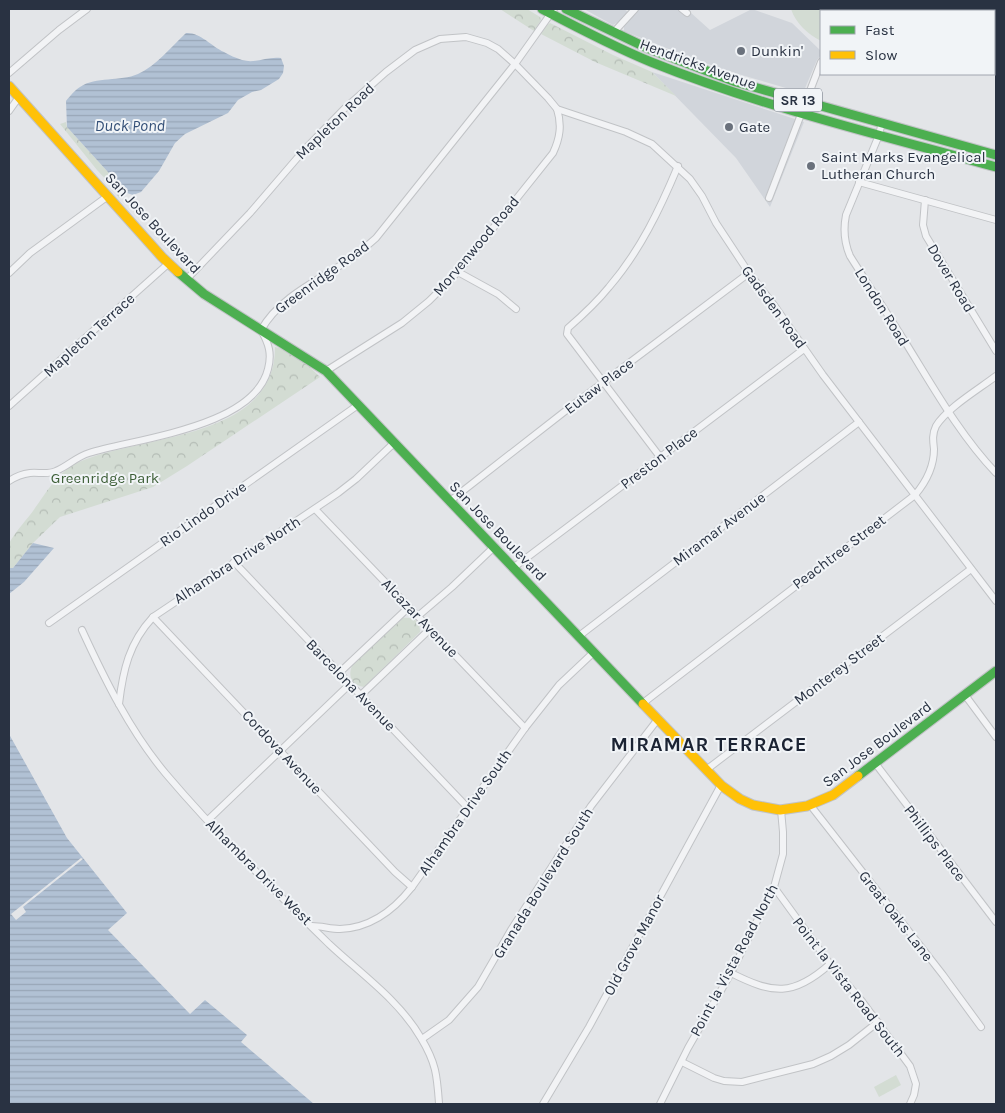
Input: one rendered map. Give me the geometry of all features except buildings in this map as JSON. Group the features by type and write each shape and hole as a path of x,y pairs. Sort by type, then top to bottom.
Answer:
{"street":[{"path":"9,74 59,30 87,9"},
{"name":"Hendricks Avenue","path":"566,9 613,33 674,59 744,84 996,155"},
{"path":"608,43 613,33 635,9"},
{"name":"Hendricks Avenue","path":"548,10 608,43 677,73 740,95 996,166"},
{"name":"Greenridge Road","path":"261,330 268,318 283,304 354,257 376,238 515,64 548,10"},
{"name":"Mapleton Road","path":"186,280 211,252 231,234 305,149 344,109 386,72 415,50 440,39 466,36 488,43 515,64"},
{"path":"515,64 556,109"},
{"path":"769,198 820,65"},
{"path":"740,95 744,84"},
{"name":"San Jose Boulevard","path":"9,86 169,264 186,280 204,294 326,371 706,770 736,797 761,808 781,810 811,806 833,794 996,671"},
{"path":"9,111 19,97"},
{"name":"Gadsden Road","path":"556,109 626,132 652,144 690,179 749,273 774,304 804,349 996,602"},
{"name":"Morvenwood Road","path":"326,371 402,323 429,301 458,272 553,154 560,130 560,119 556,109"},
{"name":"London Road","path":"882,122 880,135 845,218 844,237 846,246 850,256 902,337 918,366 972,444 996,473"},
{"path":"964,158 967,147"},
{"path":"660,457 567,334 568,328 604,293 632,257 652,224 678,166"},
{"path":"859,182 996,220"},
{"path":"9,273 30,253 108,196"},
{"name":"Dover Road","path":"925,200 923,225 926,236 996,351"},
{"name":"Mapleton Terrace","path":"9,406 169,264"},
{"path":"458,272 498,294 516,309"},
{"name":"Eutaw Place","path":"450,501 749,273"},
{"path":"9,481 29,473 55,472 76,458 88,453 180,430 216,418 232,410 254,395 261,387 267,375 270,353 267,340 261,330"},
{"name":"Preston Place","path":"513,568 804,349"},
{"name":"Peachtree Street","path":"643,703 915,495 924,483 930,469 936,426 949,412 996,376"},
{"name":"Rio Lindo Drive","path":"49,623 358,404"},
{"name":"Miramar Avenue","path":"579,636 859,422"},
{"name":"Alhambra Drive North","path":"118,704 128,655 152,616 316,509 356,479 394,443"},
{"name":"Alcazar Avenue","path":"316,509 524,728"},
{"path":"418,616 494,547"},
{"name":"Barcelona Avenue","path":"234,562 468,808"},
{"name":"Monterey Street","path":"706,770 972,569"},
{"path":"339,673 409,607"},
{"name":"Cordova Avenue","path":"152,616 395,872 412,886"},
{"path":"360,695 430,629"},
{"name":"Alhambra Drive West","path":"82,630 118,704 145,746 166,773 282,897 403,1011 422,1039 436,1069 439,1103"},
{"name":"Alhambra Drive South","path":"312,926 341,929 365,924 385,915 396,907 524,728 555,690 594,652"},
{"path":"208,820 350,684"},
{"path":"964,695 996,737"},
{"name":"Granada Boulevard South","path":"422,1039 449,1020 478,987 516,922 591,806 658,719"},
{"name":"Phillips Place","path":"875,763 996,922"},
{"name":"Old Grove Manor","path":"543,1104 589,1027 721,785"},
{"name":"Great Oaks Lane","path":"811,806 981,1026"},
{"name":"Point la Vista Road North","path":"660,1104 731,973 774,887 783,854 781,810"},
{"name":"Point la Vista Road South","path":"774,887 830,964 878,1022 910,1066 915,1078 916,1089 910,1104"},
{"path":"731,973 762,987 781,989 795,987 807,982 830,964"},
{"path":"682,1062 714,1078 724,1081 742,1082 812,1064 843,1048 878,1022"}],"shaded area":[{"path":"584,9 624,9 628,12 620,21 613,25"},
{"path":"638,9 680,9 687,15 690,12 710,30 752,9 792,23 820,50 820,56 803,93 696,60 624,31 627,21"},
{"path":"652,72 804,122 770,207 736,158"}],"green space":[{"path":"500,9 527,9 540,17 541,20 534,31"},
{"path":"791,9 853,9 820,10 820,40 803,28"},
{"path":"550,23 613,55 652,72 676,96 595,62 541,34"},
{"path":"66,122 67,127 127,193 119,198 112,186 60,124"},
{"name":"Greenridge Park","path":"275,347 294,355 320,377 153,487 60,517 33,543 13,568 9,568 8,550 10,542 53,483 65,471 79,462 105,453 200,429 229,417 253,400 269,378"},
{"path":"403,618 416,620 420,632 364,687 353,682 350,672 353,664"},
{"path":"896,1075 901,1085 879,1097 874,1087"}],"water":[{"name":"Duck Pond","path":"186,33 196,35 242,60 252,61 281,58 284,66 283,73 279,79 261,90 252,92 238,100 228,113 185,134 175,143 159,171 141,192 133,195 127,193 67,127 66,101 80,87 93,81 124,78 145,71"},
{"path":"33,543 54,548 24,582 9,594 9,568 13,568"},
{"path":"9,734 67,838 127,913 108,930 190,1014 205,1000 247,1035 241,1042 314,1104 9,1104"}],"pier":[{"path":"81,858 83,859 23,907 26,912 16,920 11,914"}],"traffic: fast":[{"path":"542,9 623,50 736,93 779,107 996,167"},
{"path":"566,9 647,48 736,82 996,155"},
{"path":"178,272 204,294 326,371 643,704"},
{"path":"858,776 996,671"}],"traffic: slow":[{"path":"9,86 162,257 178,272"},
{"path":"643,704 722,786 740,799 753,805 780,810 807,806 833,795 858,776"}],"place":[{"name":"Dunkin'","path":"741,51"},
{"name":"Gate","path":"729,127"},
{"name":"Saint Marks Evangelical Lutheran Church","path":"811,166"}],"district":[{"name":"MIRAMAR TERRACE","path":"709,744"}]}
